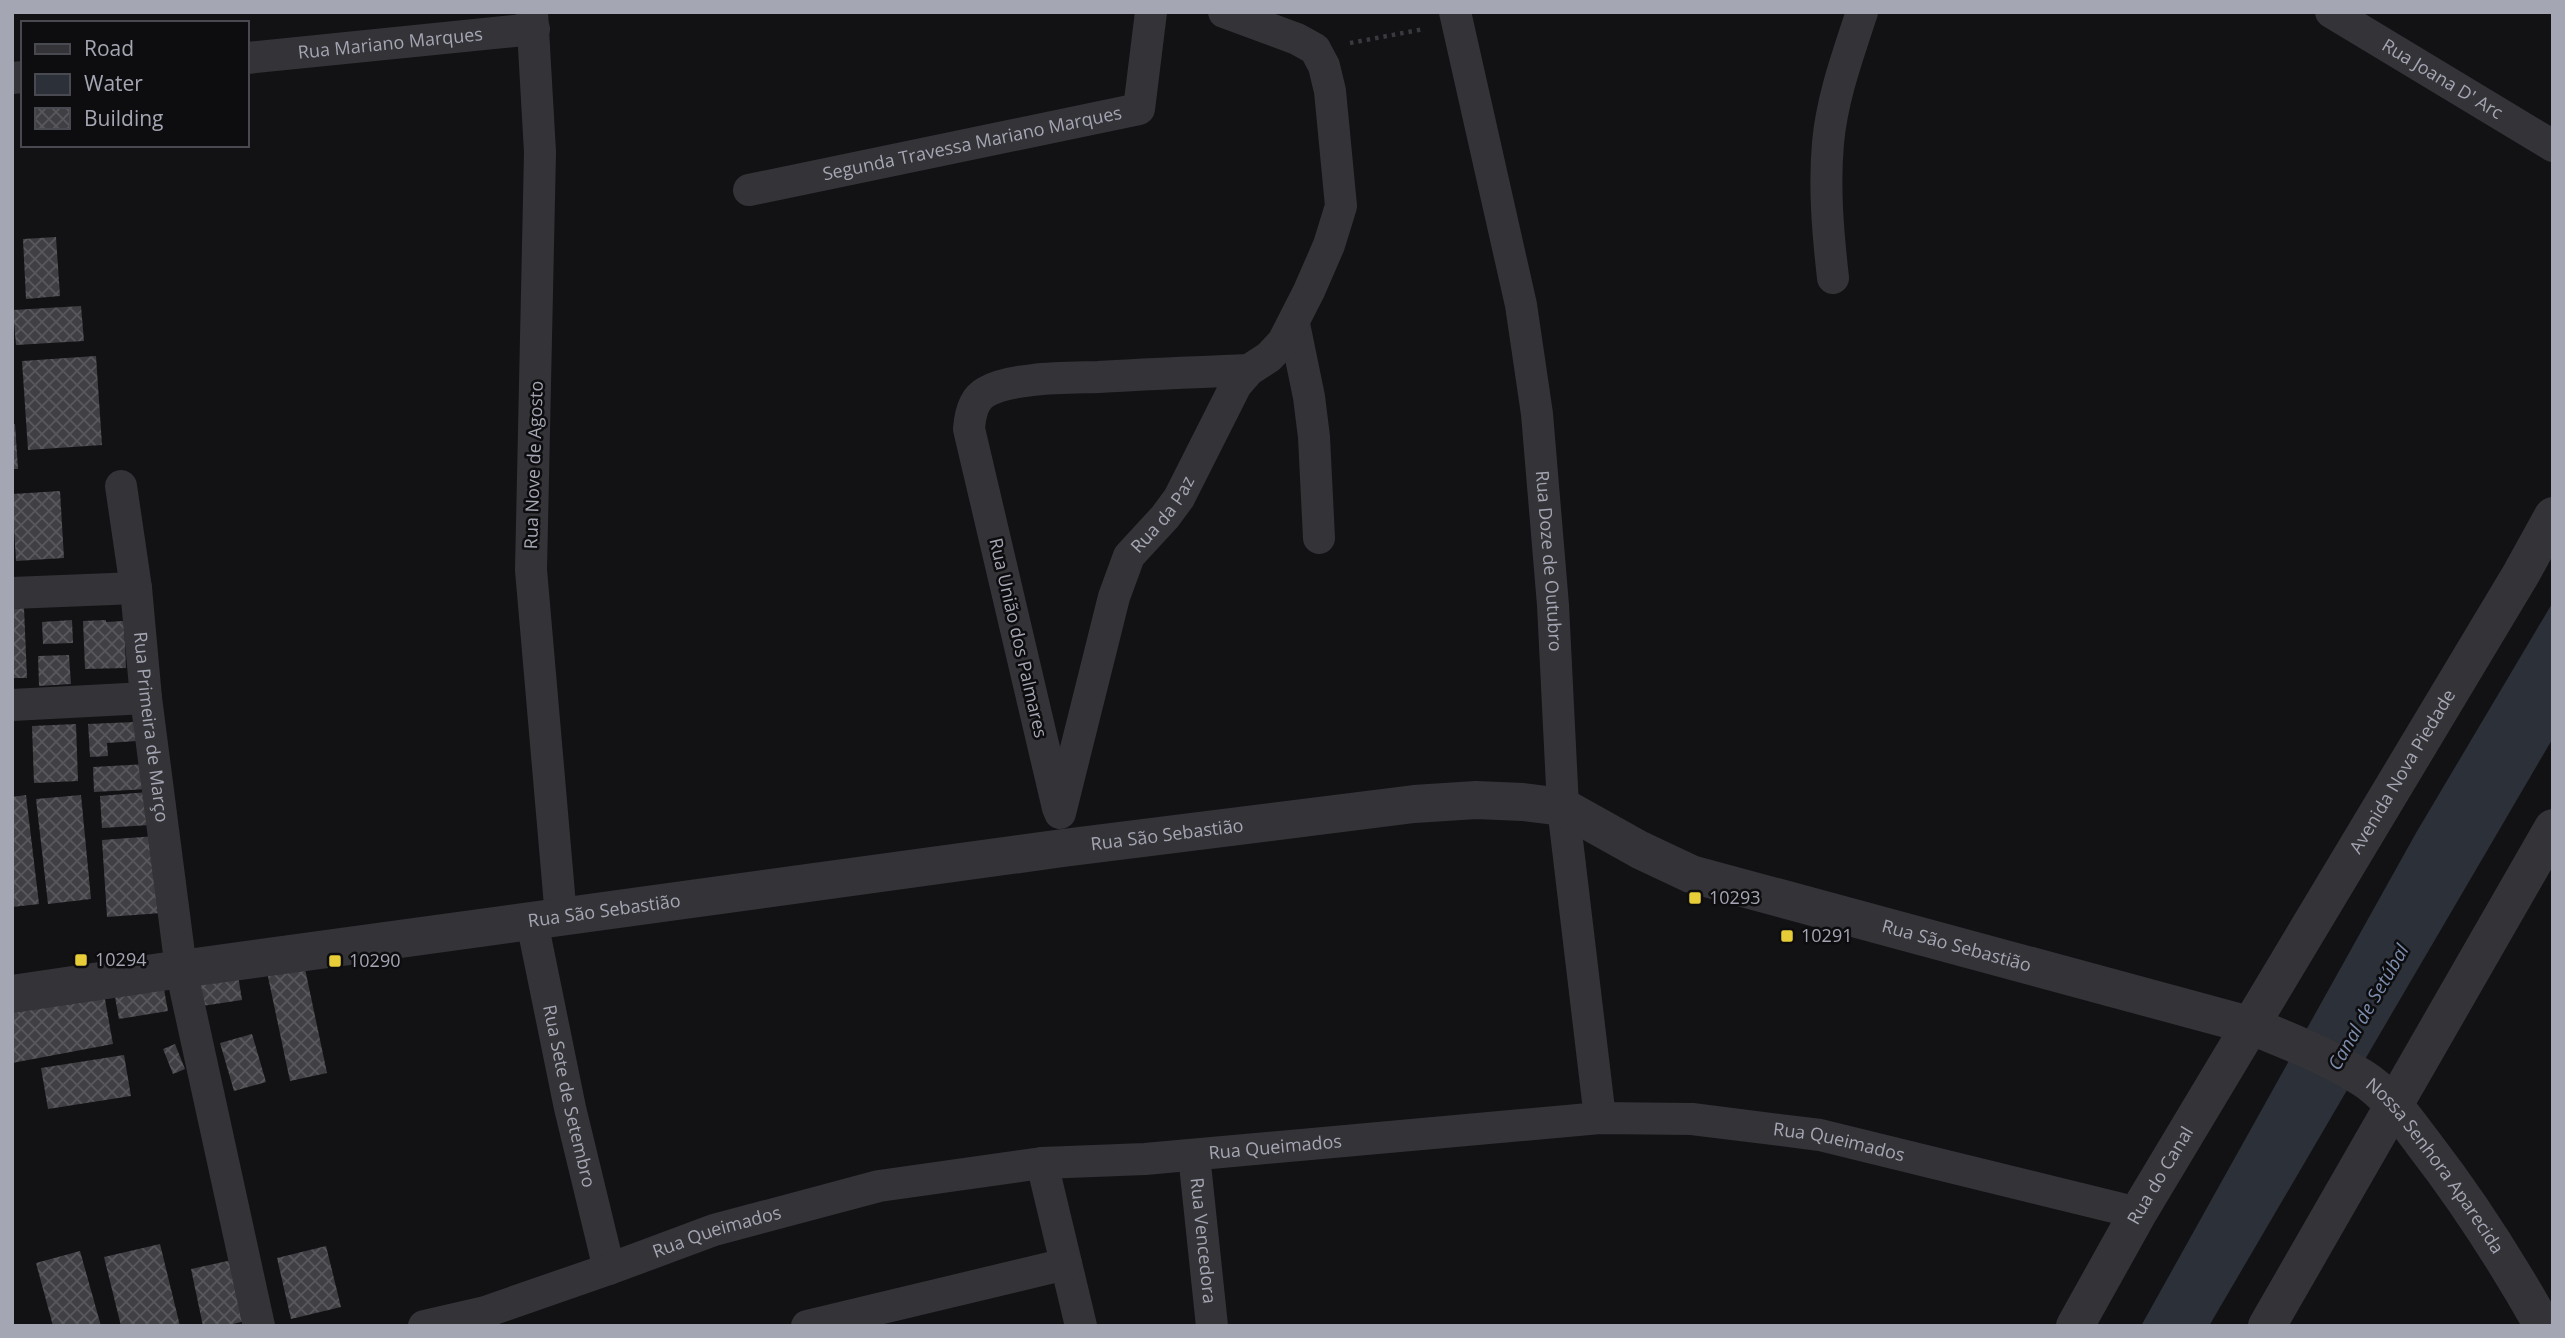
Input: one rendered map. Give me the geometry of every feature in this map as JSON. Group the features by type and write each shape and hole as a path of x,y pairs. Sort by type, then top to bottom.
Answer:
{"street":[{"name":"Segunda Travessa Mariano Marques","path":"749,190 1139,109 1151,12"},
{"path":"1224,12 1297,39 1315,50"},
{"path":"1833,278 1826,212 1828,142 1840,78 1862,12"},
{"name":"Rua Joana D' Arc","path":"2331,12 2553,146"},
{"name":"Rua Doze de Outubro","path":"1456,18 1521,305 1537,414 1553,605 1563,807 1600,1118"},
{"name":"Rua Mariano Marques","path":"248,58 533,21"},
{"name":"Rua Nove de Agosto","path":"533,21 540,152 531,570 546,919"},
{"name":"Rua da Paz","path":"1061,830 1114,597 1129,556 1179,498 1236,385 1249,370 1269,357 1283,342 1294,324 1329,245 1341,206 1330,91 1325,65 1315,50"},
{"path":"1294,324 1312,424 1320,538"},
{"name":"Rua União dos Palmares","path":"1061,830 969,429 970,414 976,401 985,392 1001,386 1041,379 1249,370"},
{"name":"Rua Primeira de Março","path":"121,486 136,588 146,698 181,969 259,1326"},
{"name":"Avenida Nova Piedade","path":"2249,1025 2514,586 2553,516"},
{"path":"12,593 136,588"},
{"path":"12,705 146,698"},
{"name":"Rua São Sebastião","path":"12,994 546,919 1061,830 1476,800 1563,807 1640,850 1691,874 2249,1025 2291,1042"},
{"path":"2267,1326 2392,1104 2553,828"},
{"name":"Rua Sete de Setembro","path":"546,919 570,1108 609,1269"},
{"name":"Rua do Canal","path":"2075,1326 2249,1025"},
{"name":"Nossa Senhora Aparecida","path":"2291,1042 2362,1077 2392,1104 2463,1194 2517,1279 2543,1326"},
{"name":"Rua Queimados","path":"424,1326 487,1319 714,1230 879,1186 1042,1163 1145,1159 1600,1118 1692,1119 1820,1135 2138,1213"},
{"name":"Rua Vencedora","path":"1194,1155 1212,1326"},
{"path":"1042,1163 1081,1326"},
{"path":"807,1326 1066,1264"}],"path":[{"path":"1315,50 1456,18"}],"water":[{"name":"Canal de Setúbal","path":"2553,602 2553,738 2209,1326 2141,1326 2416,833"}],"building":[{"path":"56,237 60,296 26,299 23,239"},
{"path":"81,306 84,341 16,345 13,310"},
{"path":"96,356 102,445 28,450 22,361"},
{"path":"12,424 15,424 18,469 12,469"},
{"path":"60,491 64,558 16,561 12,494"},
{"path":"24,608 27,678 12,678 12,609"},
{"path":"72,620 73,643 43,644 42,622"},
{"path":"83,621 124,621 126,668 85,669"},
{"path":"69,655 71,684 39,686 38,656"},
{"path":"135,722 137,741 107,743 108,756 90,757 88,724"},
{"path":"76,724 78,781 34,783 32,726"},
{"path":"147,764 148,789 94,792 93,767"},
{"path":"148,792 150,825 102,828 100,796"},
{"path":"26,795 39,904 12,907 12,797"},
{"path":"81,795 91,899 48,904 36,799"},
{"path":"156,836 162,913 107,917 102,840"},
{"path":"304,964 327,1073 290,1081 267,972"},
{"path":"238,975 242,1000 202,1006 198,981"},
{"path":"163,984 168,1011 119,1019 114,992"},
{"path":"104,994 113,1044 12,1063 12,1011"},
{"path":"252,1034 266,1082 234,1091 220,1043"},
{"path":"175,1044 185,1069 173,1074 163,1049"},
{"path":"124,1055 131,1096 48,1109 41,1068"},
{"path":"160,1244 180,1326 121,1326 104,1257"},
{"path":"326,1246 341,1307 291,1319 277,1258"},
{"path":"80,1251 101,1326 53,1326 36,1263"},
{"path":"232,1260 245,1321 225,1326 203,1326 191,1269"}],"place":[{"name":"10293","path":"1695,898"},
{"name":"10291","path":"1787,936"},
{"name":"10294","path":"81,960"},
{"name":"10290","path":"335,961"}]}
